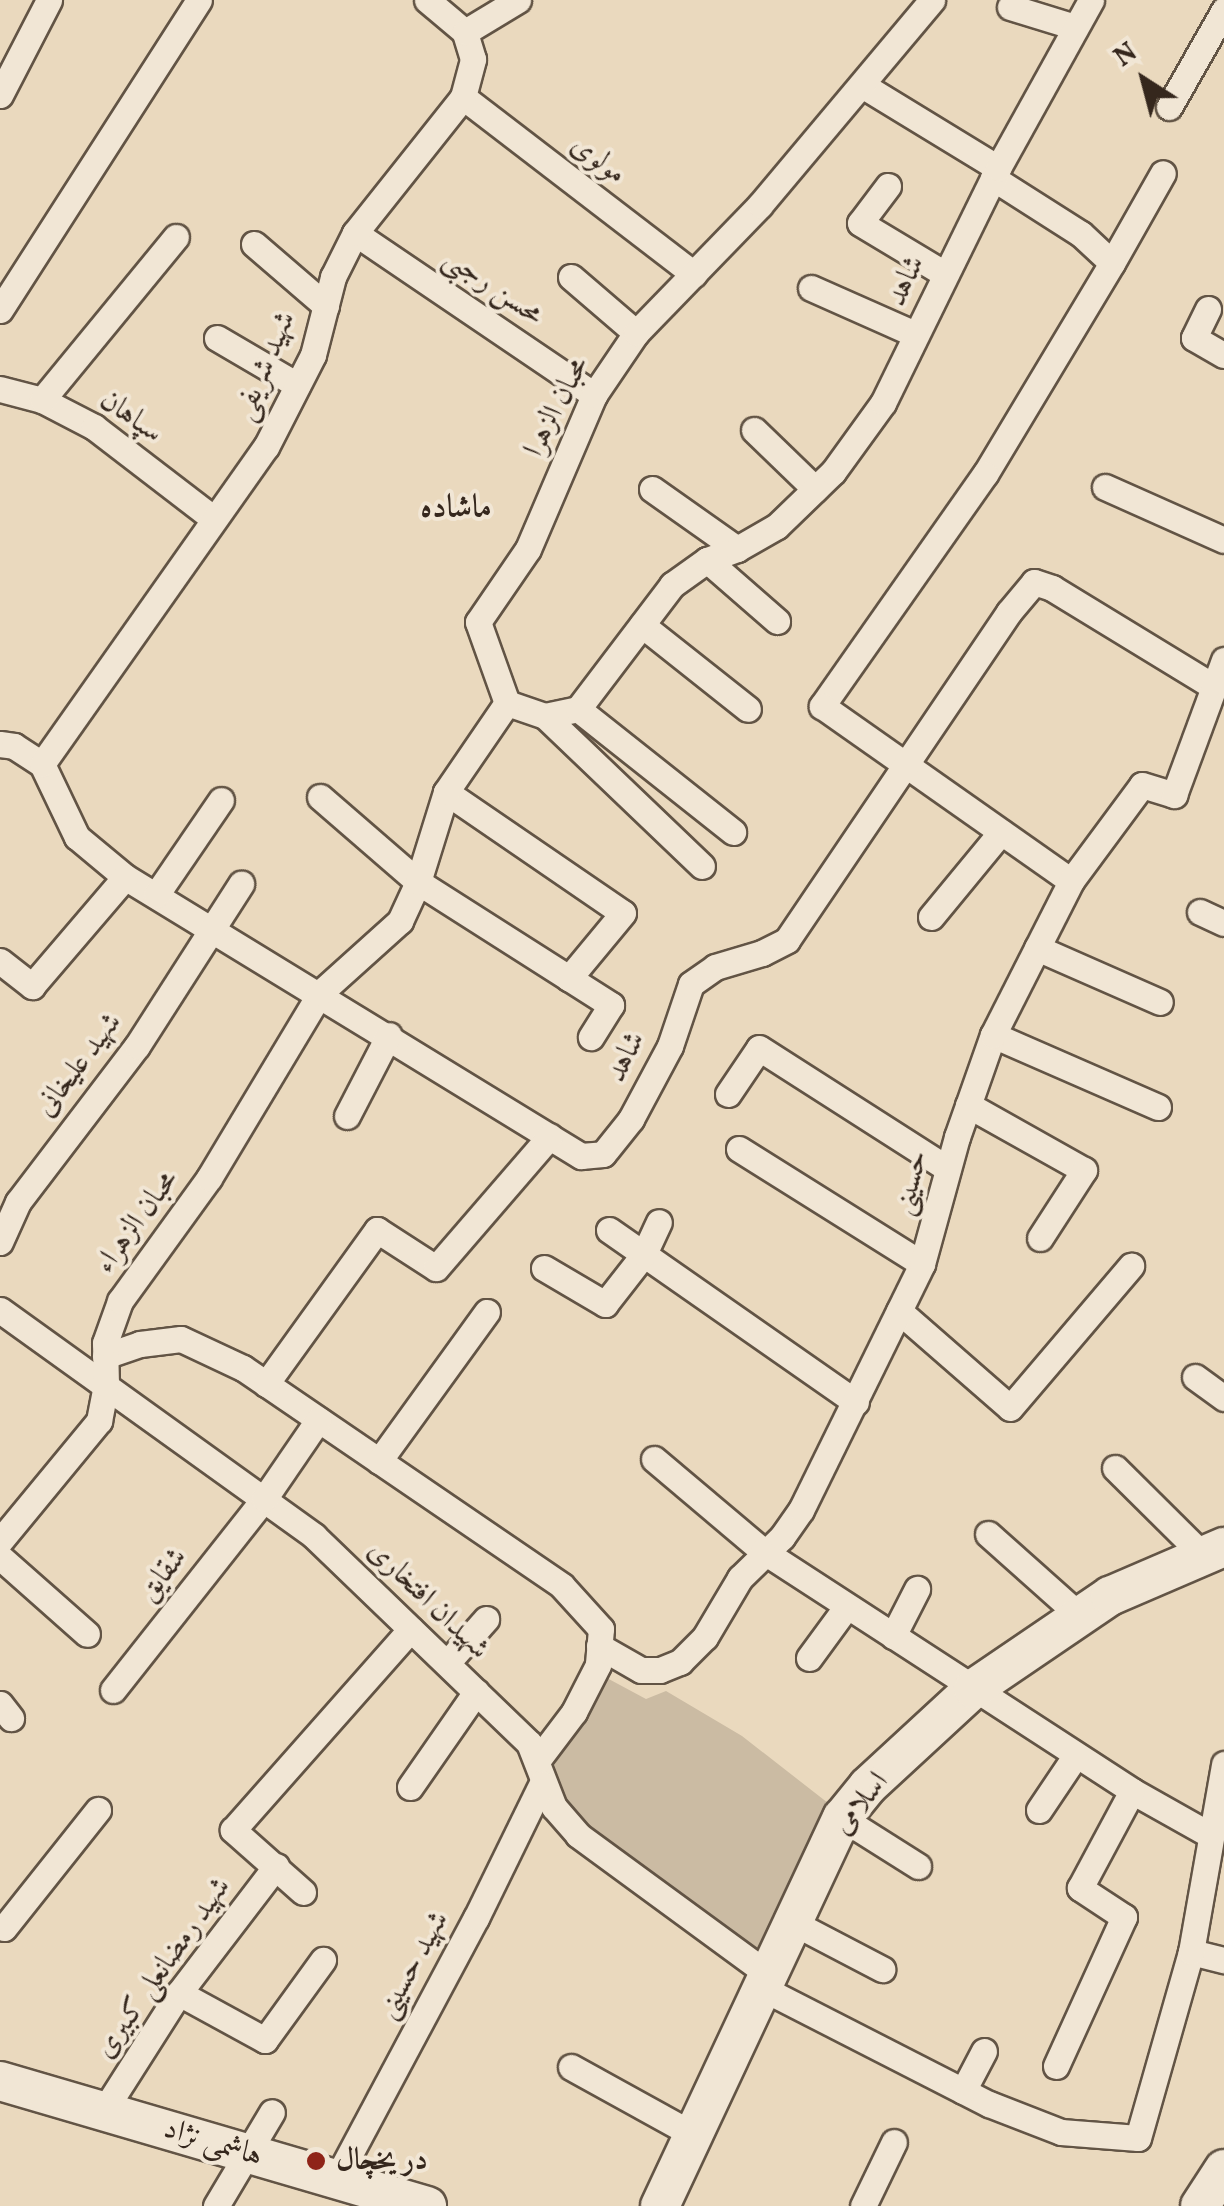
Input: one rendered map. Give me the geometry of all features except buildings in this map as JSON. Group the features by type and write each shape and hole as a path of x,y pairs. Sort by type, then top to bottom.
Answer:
{"street":[{"path":"0,95 49,0"},
{"path":"0,310 198,0"},
{"path":"428,0 465,32 473,59 463,97"},
{"path":"465,32 518,0"},
{"name":"محبان الزهرا","path":"507,703 478,622 528,549 594,395 636,333 760,204 932,0"},
{"name":"شاهد","path":"578,709 672,585 707,560 737,550 777,526 815,490 883,403 995,173 1091,0"},
{"path":"1010,7 1075,27"},
{"path":"1169,107 1224,10"},
{"path":"862,85 995,173 1081,234 1112,262"},
{"name":"شهید شریفی","path":"42,764 266,447 313,355 333,277 355,233 463,97"},
{"name":"مولوی","path":"463,97 694,274"},
{"path":"1071,882 822,706 985,474 1163,174"},
{"path":"888,186 860,223 945,274"},
{"name":"محسن رجبی","path":"355,233 594,395"},
{"path":"42,400 176,238"},
{"path":"254,244 326,306"},
{"path":"570,277 636,333"},
{"path":"811,288 916,334"},
{"path":"1208,310 1194,338 1224,355"},
{"path":"217,338 298,385"},
{"name":"سپاهان","path":"0,389 42,400 94,427 214,520"},
{"path":"754,430 815,490"},
{"path":"1105,487 1224,540"},
{"path":"652,489 737,550"},
{"path":"707,560 777,621"},
{"name":"شاهد","path":"42,764 77,836 125,877 389,1034 581,1156 603,1154 630,1118 670,1046 691,984 714,967 762,953 787,940 1034,582 1052,588 1214,687"},
{"path":"642,625 748,709"},
{"name":"حسینی","path":"599,1646 641,1670 660,1670 680,1662 705,1637 740,1578 763,1550 782,1536 800,1510 922,1264 948,1168 993,1036 1071,882 1142,785 1174,796 1224,660"},
{"path":"320,993 400,921 418,882 446,792 507,703 545,716 702,866"},
{"path":"545,716 578,709 733,832"},
{"path":"0,744 14,746 42,764"},
{"path":"446,792 623,913 569,978"},
{"path":"320,797 418,882 611,1005 591,1037"},
{"path":"156,895 221,800"},
{"path":"931,917 1001,832"},
{"path":"0,961 32,986 125,877"},
{"name":"شهید علیخانی","path":"0,1242 9,1196 137,1046 241,884"},
{"path":"1037,948 1160,1002"},
{"name":"محبان الزهراء","path":"0,1541 99,1421 106,1384 105,1343 120,1300 209,1178 320,993"},
{"path":"347,1116 389,1034"},
{"path":"993,1036 1158,1107"},
{"path":"728,1094 759,1048 948,1168"},
{"path":"968,1104 1084,1170 1040,1238"},
{"path":"266,1384 377,1230 436,1268 550,1136"},
{"path":"739,1149 922,1264"},
{"path":"544,1268 605,1304 644,1254 659,1222"},
{"path":"609,1230 856,1402"},
{"path":"898,1312 1010,1408 1131,1266"},
{"name":"شهیدان افتخاری","path":"0,1310 314,1536 529,1743 554,1807 578,1835 765,1981 963,2090 1060,2132 1138,2138 1191,1952"},
{"path":"379,1462 488,1312"},
{"path":"105,1356 140,1344 181,1339 266,1384 562,1586 601,1629 598,1665 539,1772"},
{"path":"1196,1377 1224,1398"},
{"name":"شقایق","path":"113,1690 264,1499 318,1420"},
{"path":"654,1459 763,1550 973,1690 1132,1791 1210,1835"},
{"path":"1115,1468 1214,1551"},
{"path":"988,1534 1080,1616"},
{"name":"اسلامی","path":"660,2206 842,1818 868,1786 973,1690 1080,1616 1110,1596 1214,1551"},
{"path":"0,1557 87,1634"},
{"path":"893,1636 917,1588"},
{"path":"809,1658 847,1606"},
{"path":"447,1663 486,1619"},
{"path":"303,1892 232,1830 410,1628"},
{"path":"410,1787 476,1692"},
{"path":"1040,1810 1076,1755"},
{"path":"1224,1764 1191,1952 1224,1960"},
{"name":"شهید حسینی","path":"338,2178 476,1918 539,1772"},
{"path":"1056,2066 1124,1917 1080,1888 1132,1791"},
{"path":"0,1926 4,1928 98,1810"},
{"path":"842,1818 918,1866"},
{"name":"شهید رمضانعلی کبیری","path":"105,2109 179,1993 276,1866"},
{"path":"792,1922 882,1969"},
{"path":"179,1993 265,2040 324,1960"},
{"path":"963,2090 984,2050"},
{"path":"570,2067 694,2135"},
{"name":"هاشمی نژاد","path":"0,2080 105,2109 248,2156 338,2178 388,2200 427,2206"},
{"path":"216,2206 272,2112"},
{"path":"862,2206 894,2142"},
{"path":"1200,2206 1224,2169"}],"shaded area":[{"path":"605,1677 646,1699 666,1691 742,1736 828,1803 757,1954 594,1831 559,1791 552,1769"}],"place":[{"name":"در یخچال","path":"316,2161"}],"district":[{"name":"ماشاده","path":"456,509"}]}
